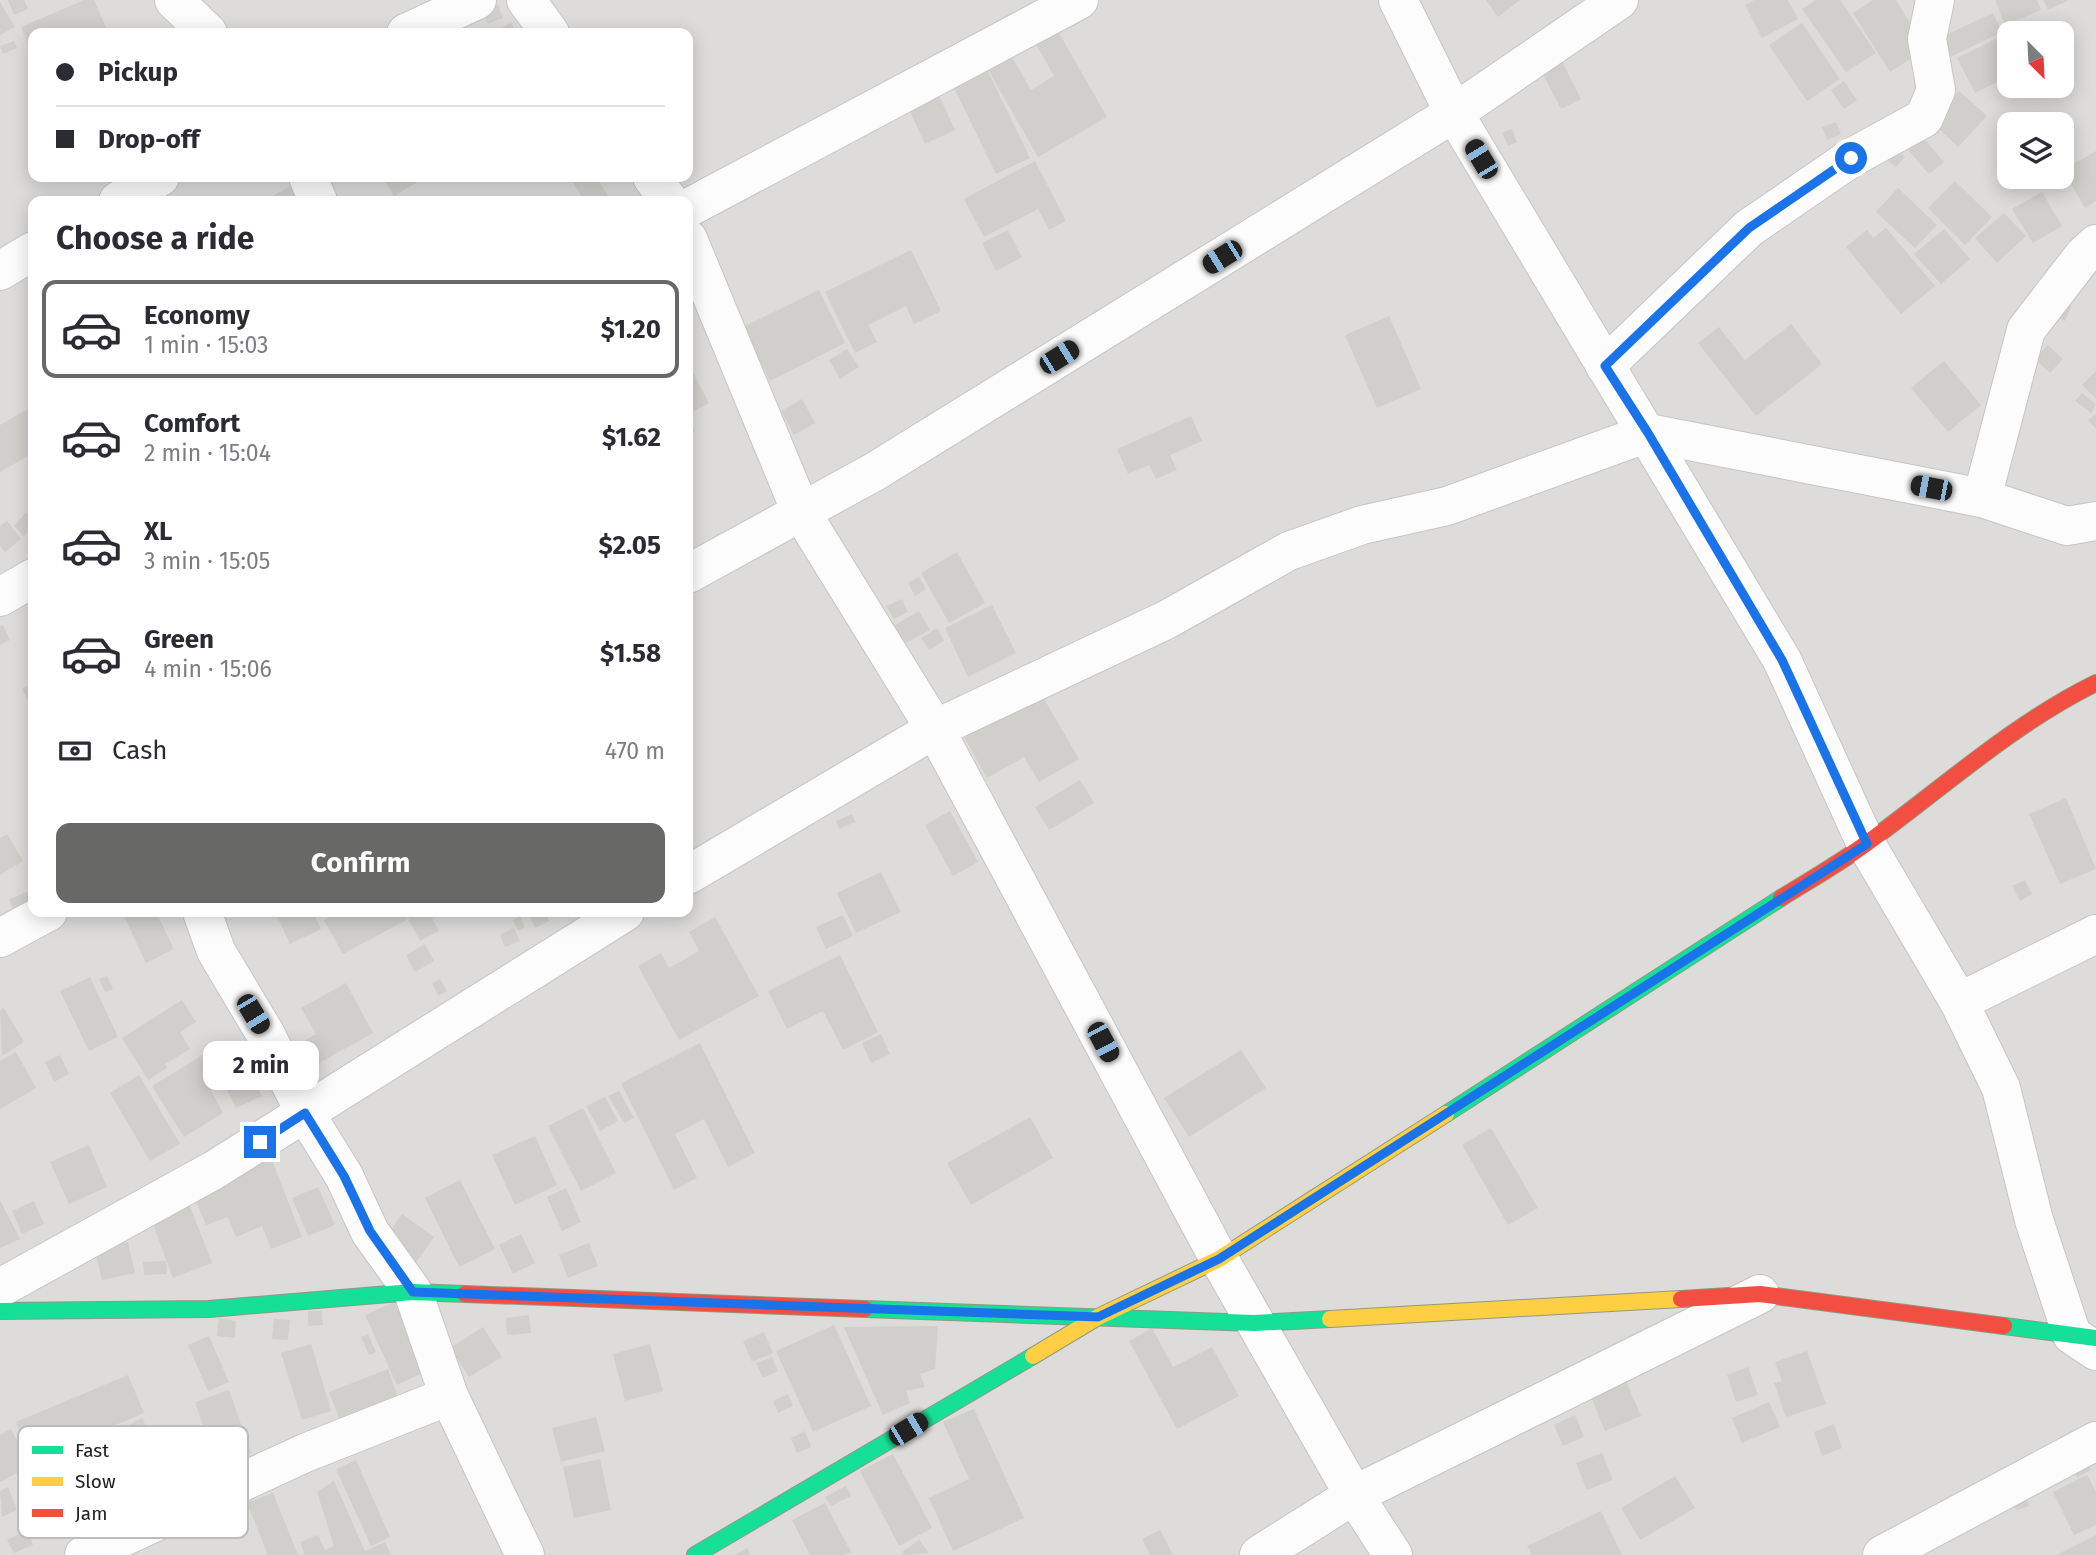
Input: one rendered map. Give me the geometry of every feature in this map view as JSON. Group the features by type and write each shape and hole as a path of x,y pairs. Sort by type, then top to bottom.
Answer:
{"street":[{"path":"174,0 203,28"},
{"path":"417,28 477,0"},
{"path":"526,0 546,28"},
{"path":"693,205 1079,0"},
{"path":"1398,0 1454,113 1782,660 1867,844 1959,1002 2001,1088 2034,1220 2088,1342"},
{"path":"693,571 886,465 1454,113 1619,0"},
{"path":"1605,366 1749,228 1851,158 1924,118 1936,90 1927,39 1935,0"},
{"path":"127,196 151,182"},
{"path":"1982,498 2026,330 2082,256 2096,244"},
{"path":"693,251 800,512 935,729 1254,1323 1392,1555"},
{"path":"0,271 28,254"},
{"path":"693,872 935,729 1166,620 1289,551 1362,525 1447,506 1648,433 1982,498 2067,526 2096,521"},
{"path":"0,597 28,581"},
{"path":"695,1555 1098,1317 1219,1259 1867,844 1985,751 2060,701 2096,683"},
{"path":"0,938 39,917"},
{"path":"204,917 216,951 266,1035 305,1113 344,1176 370,1231 413,1292 449,1396 525,1555"},
{"path":"0,1288 214,1170 617,917"},
{"path":"1959,1002 2096,934"},
{"path":"0,1311 209,1309 413,1292 1254,1323 1760,1294 2088,1342"},
{"path":"1259,1555 1354,1495 1760,1294"},
{"path":"248,1479 305,1452 449,1396"},
{"path":"1882,1555 2096,1441"},
{"path":"84,1555 120,1538"}],"shaded area":[{"path":"0,0 2096,0 2096,1555 0,1555"}],"building":[{"path":"8,0 24,0 28,9 14,15"},
{"path":"84,0 94,0 106,28 28,28 28,44 21,27"},
{"path":"1486,0 1520,0 1498,17"},
{"path":"1754,0 1788,0 1798,19 1762,38 1745,5"},
{"path":"1816,0 1840,0 1876,53 1846,72 1802,9"},
{"path":"1873,0 1896,0 1926,49 1890,72 1853,13"},
{"path":"1995,0 2037,0 2041,10 2015,21 2003,21"},
{"path":"2043,0 2069,0 2048,10"},
{"path":"0,2 15,27 0,35"},
{"path":"498,5 503,18 488,24 483,11"},
{"path":"1993,13 1997,21 1997,34 1942,61 1933,41"},
{"path":"511,23 514,28 502,28"},
{"path":"1802,23 1840,79 1807,101 1769,45"},
{"path":"1055,26 1107,117 1038,157 986,66 1009,52 1031,90 1054,76 1033,39"},
{"path":"1997,38 1997,82 1975,93 1957,58"},
{"path":"14,41 17,48 3,54 0,46"},
{"path":"1560,58 1581,99 1561,109 1540,68"},
{"path":"988,71 1030,158 996,174 954,88"},
{"path":"1844,81 1857,100 1844,109 1831,90"},
{"path":"936,89 955,130 925,144 906,103"},
{"path":"1959,91 1987,116 1958,147 1931,121"},
{"path":"1836,122 1841,134 1827,140 1822,127"},
{"path":"1512,129 1517,142 1508,146 1502,133"},
{"path":"1918,132 1944,162 1929,174 1904,145"},
{"path":"1896,150 1905,157 1896,167 1888,161"},
{"path":"2096,151 2096,201 2085,208 2074,189 2074,164"},
{"path":"1035,161 1066,221 1049,230 1038,209 984,237 964,199"},
{"path":"1955,181 1992,217 1965,245 1928,208"},
{"path":"386,182 418,182 394,196"},
{"path":"573,182 600,182 608,196 581,196"},
{"path":"296,183 303,196 273,196"},
{"path":"1898,188 1937,225 1915,248 1876,212"},
{"path":"2042,192 2062,226 2033,243 2012,209"},
{"path":"2004,213 2026,236 1997,263 1975,238"},
{"path":"1886,228 1935,286 1901,314 1846,247 1867,230 1873,238"},
{"path":"1944,229 1970,259 1941,284 1914,254"},
{"path":"1008,230 1022,257 996,271 982,243"},
{"path":"911,250 941,311 914,324 906,306 868,325 877,342 855,353 825,292"},
{"path":"819,290 845,343 770,381 743,327"},
{"path":"2057,300 2071,307 2065,321 2050,314"},
{"path":"1389,316 1421,389 1377,408 1345,335"},
{"path":"1791,324 1822,364 1756,416 1698,343 1719,327 1745,360"},
{"path":"2048,345 2063,359 2050,373 2035,359"},
{"path":"847,349 859,367 840,379 829,360"},
{"path":"1944,361 1981,405 1948,432 1911,388"},
{"path":"2096,371 2096,399 2082,385"},
{"path":"693,373 709,403 693,411"},
{"path":"2082,393 2096,404 2091,413 2075,401"},
{"path":"802,399 815,423 794,435 781,411"},
{"path":"28,409 28,456 0,472 0,425"},
{"path":"2096,414 2096,429 2088,420"},
{"path":"1191,416 1202,441 1170,455 1177,470 1156,479 1149,465 1128,474 1117,449"},
{"path":"26,512 28,514 28,531 24,536 14,526"},
{"path":"7,521 21,539 5,552 0,545 0,526"},
{"path":"957,552 985,603 949,623 921,573"},
{"path":"919,577 926,589 915,596 908,583"},
{"path":"902,599 908,612 894,619 886,606"},
{"path":"992,605 1016,653 968,677 945,628"},
{"path":"919,611 930,630 905,643 895,625"},
{"path":"3,625 10,640 0,645 0,626"},
{"path":"937,628 944,641 929,650 921,638"},
{"path":"28,686 28,700 22,689"},
{"path":"1040,692 1079,759 1039,782 1024,757 987,778 963,735"},
{"path":"1080,780 1094,803 1049,830 1035,807"},
{"path":"2066,798 2096,869 2060,884 2029,814"},
{"path":"950,811 978,862 953,876 925,825"},
{"path":"852,814 855,822 839,829 836,821"},
{"path":"7,834 23,861 0,875 0,838"},
{"path":"881,872 901,912 856,933 837,893"},
{"path":"2025,880 2032,894 2020,901 2012,886"},
{"path":"28,892 28,910 15,915 9,899"},
{"path":"843,915 853,936 826,949 816,927"},
{"path":"124,917 158,917 174,949 146,963"},
{"path":"277,917 315,917 321,929 290,944"},
{"path":"330,917 408,919 343,954 324,920"},
{"path":"408,917 434,917 432,918 439,931 420,941"},
{"path":"520,917 525,928 518,931 513,920"},
{"path":"530,917 547,917 549,921 535,928"},
{"path":"715,917 759,996 679,1040 638,966 661,953 669,968 699,951 689,932"},
{"path":"514,928 520,941 505,947 500,935"},
{"path":"425,944 434,961 415,972 406,955"},
{"path":"840,955 878,1032 843,1050 823,1011 787,1029 768,991"},
{"path":"107,976 113,989 105,992 99,979"},
{"path":"90,977 118,1037 89,1051 60,991"},
{"path":"440,979 447,991 438,996 432,983"},
{"path":"346,983 373,1033 303,1072 290,1049 316,1034 301,1008"},
{"path":"182,1000 196,1022 180,1032 190,1049 165,1064 167,1068 148,1080 122,1038"},
{"path":"4,1008 24,1042 2,1056 0,1011"},
{"path":"881,1034 890,1054 871,1063 862,1043"},
{"path":"700,1043 755,1153 728,1167 704,1119 675,1134 697,1178 674,1190 621,1083"},
{"path":"1241,1050 1266,1088 1189,1137 1164,1098"},
{"path":"16,1052 36,1088 0,1109 0,1061"},
{"path":"206,1053 221,1077 208,1085 223,1113 184,1137 152,1086"},
{"path":"60,1055 69,1074 54,1082 45,1062"},
{"path":"139,1075 180,1144 150,1161 110,1093"},
{"path":"252,1076 262,1096 236,1108 226,1088"},
{"path":"619,1091 634,1118 624,1123 608,1096"},
{"path":"605,1097 618,1121 600,1131 586,1106"},
{"path":"583,1108 616,1173 581,1191 548,1126"},
{"path":"1030,1117 1053,1158 971,1205 947,1163"},
{"path":"1491,1128 1538,1208 1508,1225 1462,1145"},
{"path":"535,1136 557,1185 515,1205 492,1155"},
{"path":"89,1145 107,1187 69,1204 50,1162"},
{"path":"271,1158 302,1237 271,1249 262,1226 236,1237 228,1217 206,1225 191,1190"},
{"path":"460,1180 495,1249 459,1267 425,1198"},
{"path":"318,1187 335,1225 308,1236 292,1198"},
{"path":"566,1188 581,1222 562,1231 547,1197"},
{"path":"0,1200 20,1239 0,1248"},
{"path":"34,1201 44,1224 22,1234 12,1211"},
{"path":"188,1201 212,1263 173,1278 150,1216"},
{"path":"402,1214 434,1237 415,1264 383,1241"},
{"path":"521,1234 535,1263 513,1274 499,1245"},
{"path":"128,1242 135,1273 102,1280 95,1250"},
{"path":"589,1243 598,1266 568,1278 559,1255"},
{"path":"166,1261 167,1274 144,1275 143,1262"},
{"path":"399,1300 431,1369 397,1385 365,1315"},
{"path":"308,1311 322,1311 323,1325 308,1326"},
{"path":"529,1315 531,1333 507,1335 506,1318"},
{"path":"219,1318 236,1321 235,1338 217,1336"},
{"path":"274,1319 290,1320 288,1340 272,1339"},
{"path":"834,1325 871,1406 813,1432 776,1351"},
{"path":"938,1326 935,1369 920,1374 925,1387 906,1391 910,1403 883,1415 844,1327"},
{"path":"483,1327 502,1357 469,1377 450,1348"},
{"path":"1152,1328 1173,1367 1212,1347 1239,1396 1177,1429 1129,1341"},
{"path":"764,1332 773,1353 752,1362 743,1341"},
{"path":"368,1334 376,1352 369,1355 361,1337"},
{"path":"209,1336 229,1382 208,1391 188,1345"},
{"path":"311,1344 331,1411 302,1420 281,1353"},
{"path":"650,1344 663,1391 625,1401 613,1354"},
{"path":"1807,1351 1826,1404 1786,1417 1774,1383 1782,1381 1775,1362"},
{"path":"772,1357 778,1371 763,1378 756,1363"},
{"path":"1748,1367 1758,1395 1736,1402 1727,1375"},
{"path":"388,1369 399,1401 341,1423 329,1392"},
{"path":"1622,1372 1641,1416 1605,1431 1587,1387"},
{"path":"128,1375 144,1413 113,1426 18,1427 16,1422"},
{"path":"229,1390 242,1426 203,1426 195,1402"},
{"path":"788,1394 793,1406 778,1413 773,1401"},
{"path":"1769,1402 1780,1427 1742,1443 1732,1418"},
{"path":"974,1409 1024,1518 953,1551 929,1498 969,1479 943,1422"},
{"path":"1575,1415 1584,1437 1563,1446 1554,1425"},
{"path":"596,1417 605,1451 561,1462 552,1428"},
{"path":"142,1418 146,1426 126,1426"},
{"path":"1834,1424 1842,1448 1822,1456 1814,1432"},
{"path":"11,1429 18,1443 18,1472 0,1482 0,1435"},
{"path":"805,1431 811,1447 797,1453 791,1438"},
{"path":"1602,1453 1613,1480 1587,1490 1576,1463"},
{"path":"893,1454 932,1528 899,1546 860,1471"},
{"path":"2085,1456 2091,1470 2077,1477 2070,1462"},
{"path":"600,1459 611,1510 574,1518 563,1467"},
{"path":"356,1460 390,1537 371,1546 336,1469"},
{"path":"2087,1475 2096,1492 2096,1525 2074,1535 2053,1492"},
{"path":"1675,1476 1695,1508 1640,1540 1621,1508"},
{"path":"334,1481 365,1551 385,1542 391,1555 305,1555 300,1542 318,1535 325,1550 334,1546 317,1492"},
{"path":"846,1486 851,1496 831,1506 825,1497"},
{"path":"8,1487 17,1510 2,1517 0,1491"},
{"path":"273,1493 298,1555 268,1555 248,1503"},
{"path":"2024,1493 2029,1506 2016,1510 2011,1498"},
{"path":"825,1503 851,1552 844,1555 810,1555 792,1520"},
{"path":"1601,1511 1622,1555 1532,1555 1527,1546"},
{"path":"1160,1530 1173,1555 1150,1555 1142,1539"},
{"path":"18,1534 18,1538 30,1538 33,1545 14,1553 7,1540"},
{"path":"2096,1535 2096,1555 2056,1555"},
{"path":"919,1540 929,1553 903,1555 902,1552"},
{"path":"747,1548 751,1555 734,1555"}],"traffic: fast":[{"path":"1446,1114 1781,898"},
{"path":"0,1311 209,1309 413,1292 465,1294"},
{"path":"865,1309 1254,1323 1330,1319"},
{"path":"2004,1326 2096,1338"},
{"path":"695,1555 1033,1356"}],"traffic: slow":[{"path":"1033,1356 1098,1317 1219,1259 1446,1114"},
{"path":"1330,1319 1681,1299"}],"traffic: jam":[{"path":"1781,898 1857,850 2035,718 2096,683"},
{"path":"465,1294 865,1309"},
{"path":"1681,1299 1760,1294 2004,1326"}],"route":[{"path":"260,1142 305,1113 344,1176 370,1231 413,1292 1098,1317 1219,1259 1867,844 1782,660 1648,433 1605,366 1749,228 1851,158"}]}
